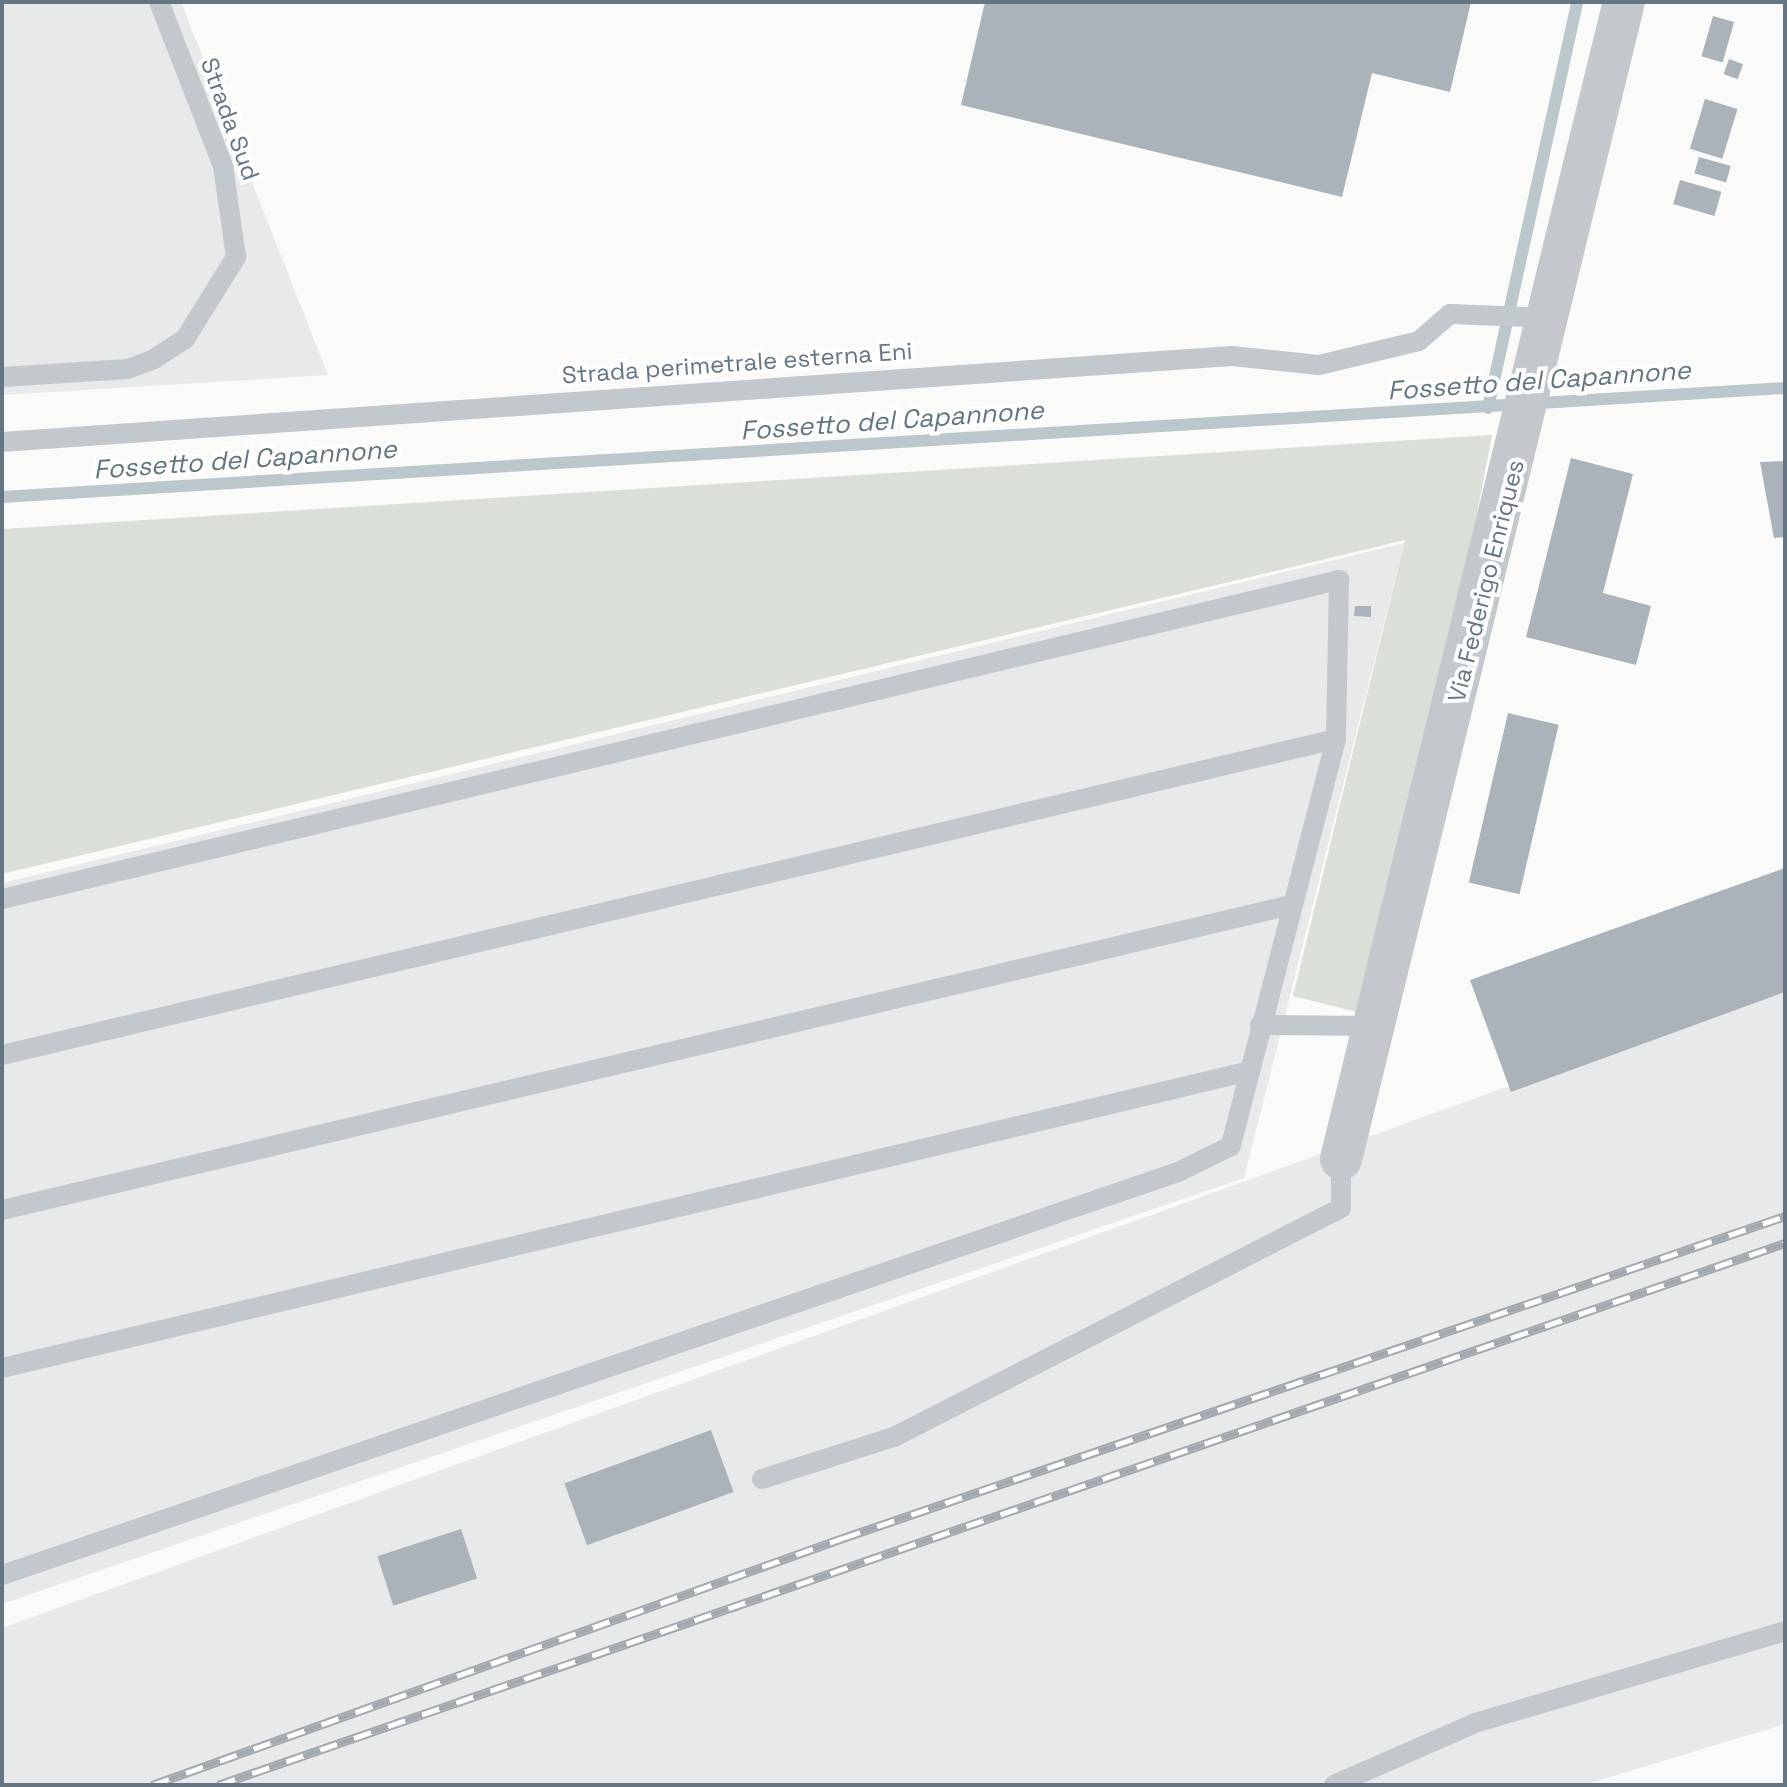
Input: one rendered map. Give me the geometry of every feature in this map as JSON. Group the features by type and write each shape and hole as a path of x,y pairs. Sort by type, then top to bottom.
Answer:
{"street":[{"name":"Via Federigo Enriques","path":"1341,1159 1512,478 1538,326 1624,2"}],"lane":[{"name":"Strada Sud","path":"2,377 128,369 154,359 185,339 236,257 223,166 159,2"},
{"name":"Strada perimetrale esterna Eni","path":"2,442 1232,356 1319,365 1419,341 1450,314 1538,326"},
{"path":"2,899 1339,580 1336,739 1231,1146 1178,1172 2,1575"},
{"path":"2,1055 1336,739"},
{"path":"2,1210 1291,905"},
{"path":"1260,1025 1374,1026"},
{"path":"2,1368 1250,1071"},
{"path":"762,1479 894,1437 1341,1208 1341,1159"},
{"path":"1334,1785 1475,1723 1785,1631"}],"shaded area":[{"path":"2,2 181,2 328,375 2,395"},
{"path":"1492,435 1458,612 1357,1012 1293,996 1405,540 2,874 2,529"},
{"path":"1404,543 1244,1178 2,1604 2,883"},
{"path":"1785,987 1785,1724 1584,1785 2,1785 2,1628"}],"building":[{"path":"985,2 1471,2 1450,92 1372,73 1342,197 961,105"},
{"path":"1713,16 1734,22 1723,62 1701,56"},
{"path":"1729,59 1743,64 1738,79 1724,74"},
{"path":"1705,99 1738,109 1722,159 1690,149"},
{"path":"1699,157 1731,166 1726,182 1694,173"},
{"path":"1680,180 1721,192 1714,216 1673,204"},
{"path":"1571,458 1633,474 1603,593 1651,606 1636,665 1526,637"},
{"path":"1785,461 1785,537 1774,538 1760,462"},
{"path":"1355,606 1371,606 1371,617 1354,616"},
{"path":"1508,713 1559,725 1520,894 1469,883"},
{"path":"1785,868 1785,992 1511,1092 1470,980"},
{"path":"711,1430 734,1492 587,1545 564,1483"},
{"path":"461,1529 477,1578 393,1606 377,1556"}],"waterway":[{"path":"1488,408 1577,2"},
{"name":"Fossetto del Capannone","path":"2,497 1785,388"}],"railway":[{"path":"152,1785 843,1538 1785,1216"},
{"path":"218,1785 1785,1243"}]}
